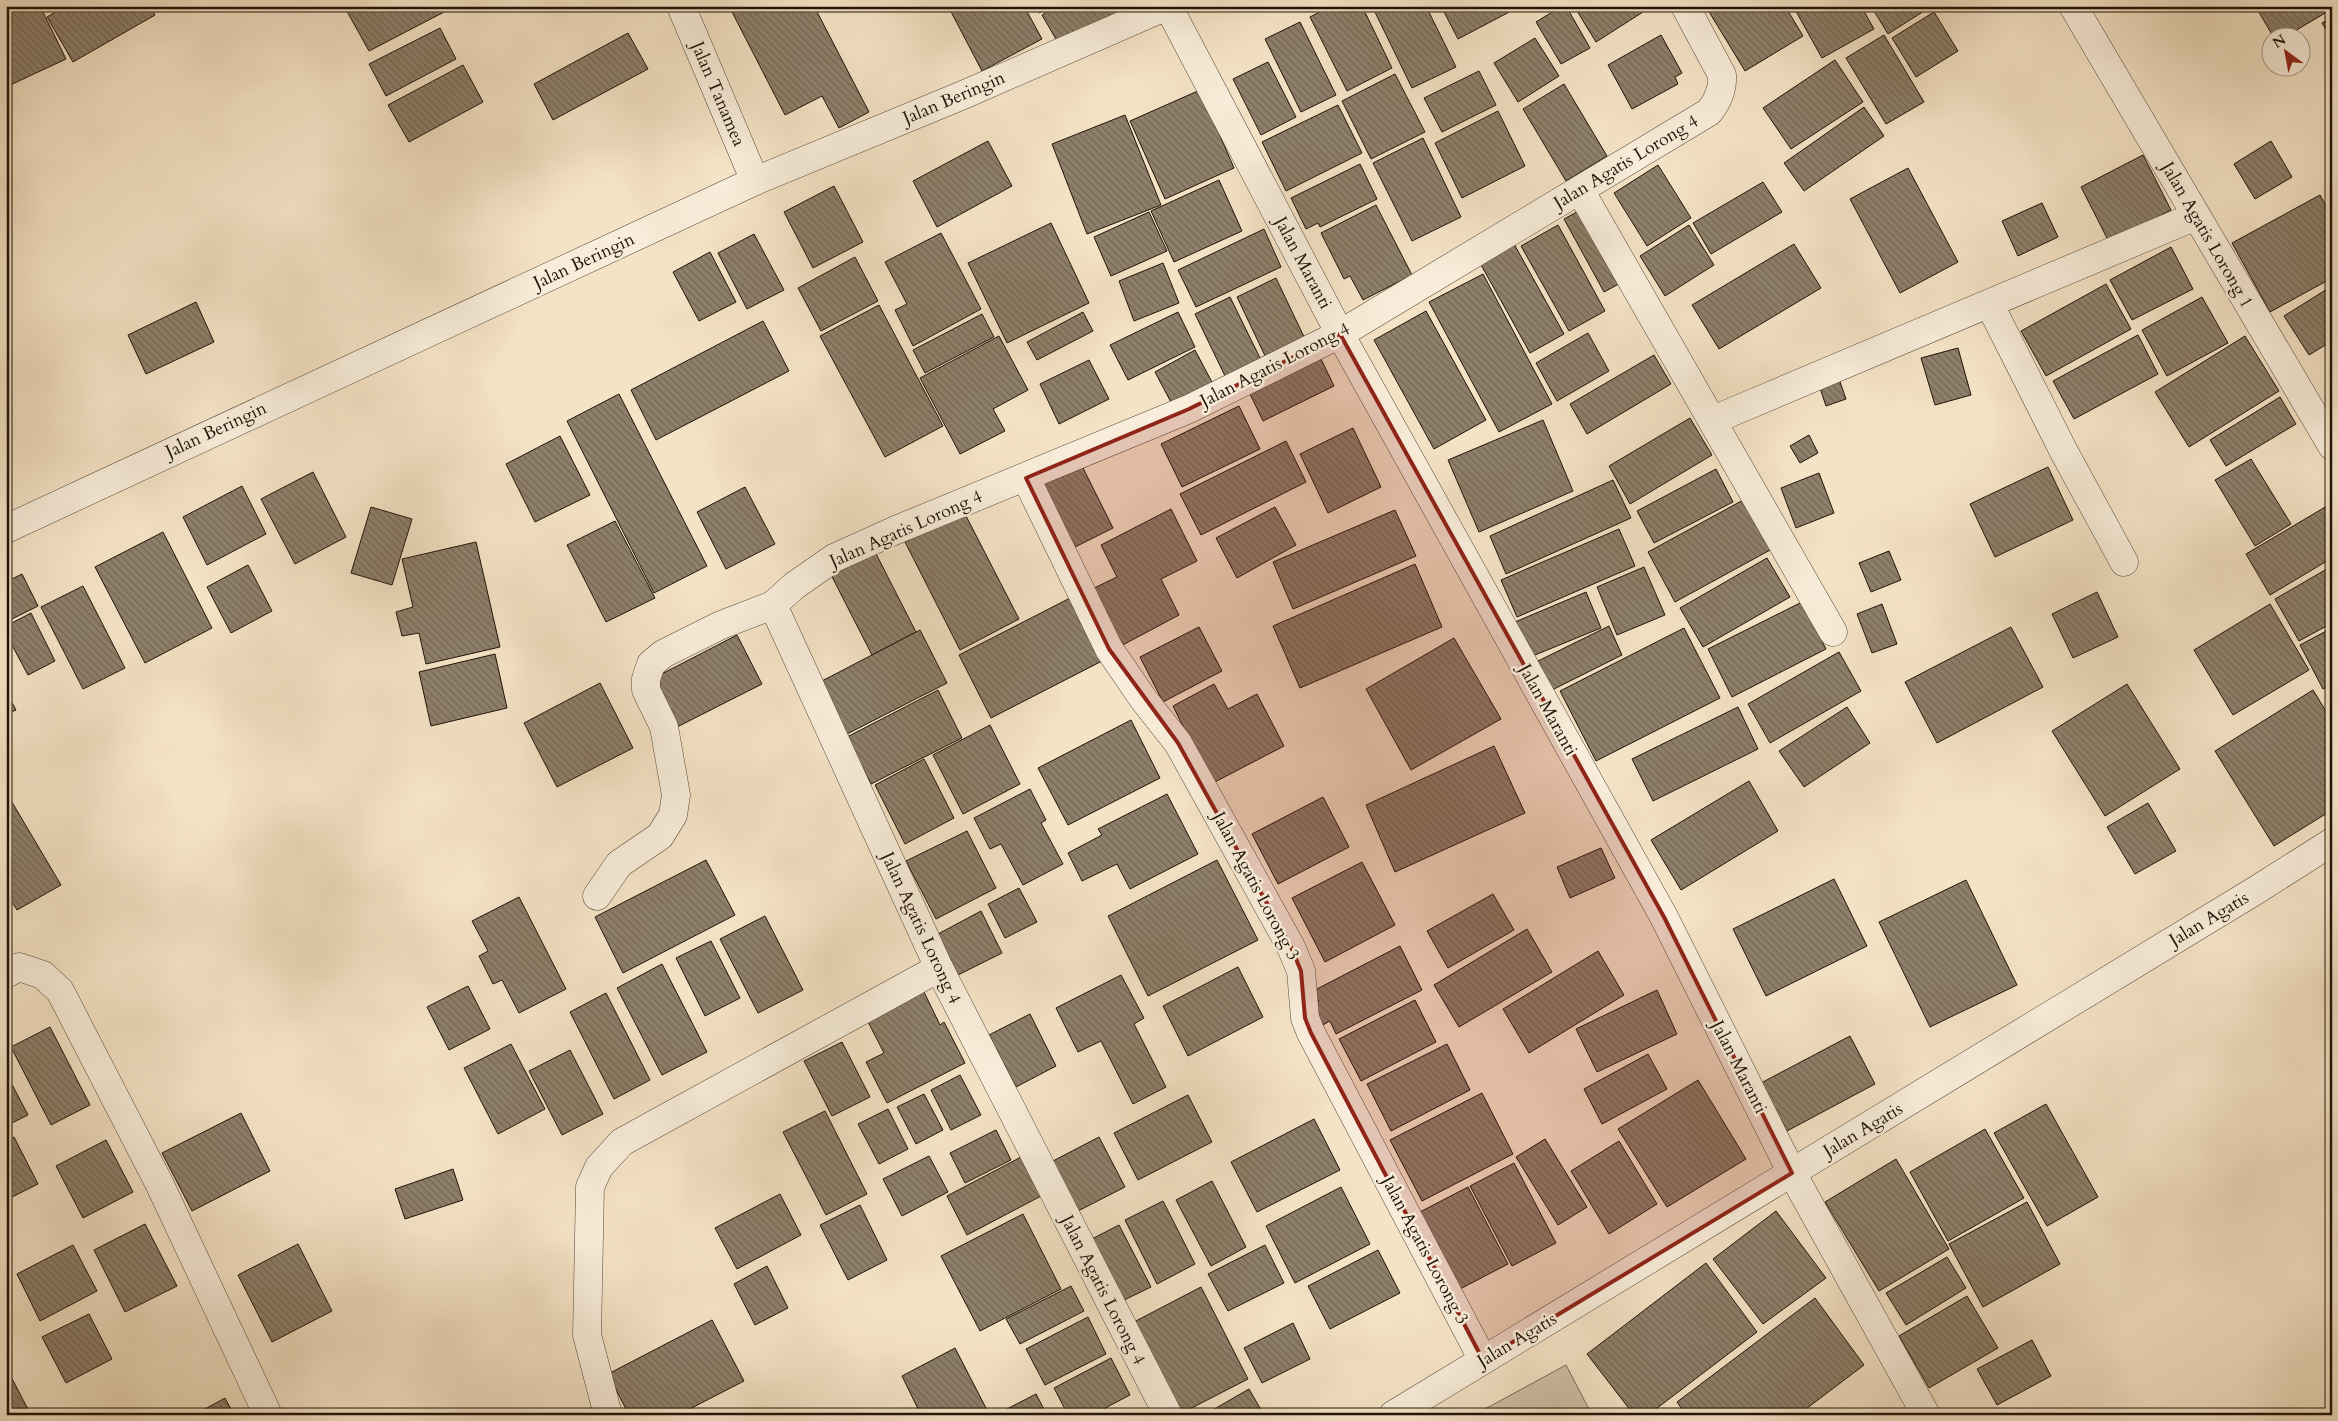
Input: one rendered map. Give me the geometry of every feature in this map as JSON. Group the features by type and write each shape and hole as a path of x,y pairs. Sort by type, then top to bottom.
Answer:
{"street":[{"name":"Jalan Tanamea","path":"681,6 755,181"},
{"name":"Jalan Beringin","path":"6,529 755,181 963,95 1168,6"},
{"name":"Jalan Maranti","path":"1168,6 1340,334 1664,917 1792,1173 1926,1415"},
{"name":"Jalan Agatis Lorong 4","path":"1168,1415 938,968 772,605 794,586 834,558 896,530 1026,478 1189,409 1340,334 1709,112 1723,85 1722,75 1685,6"},
{"name":"Jalan Agatis Lorong 1","path":"2078,14 2332,446"},
{"path":"1580,190 1833,632"},
{"path":"1713,420 1990,305 2196,216"},
{"path":"1990,305 2063,450 2124,562"},
{"name":"Jalan Agatis Lorong 3","path":"1026,478 1109,649 1144,700 1178,743 1291,947 1301,971 1305,1018 1311,1033 1483,1360"},
{"path":"597,896 619,864 660,836 673,815 676,795 664,727 646,690 646,679 651,664 663,654 721,625 772,605"},
{"name":"Jalan Agatis","path":"1392,1415 1792,1173 2332,842"},
{"path":"6,974 19,966 43,974 60,991 159,1183 268,1415"},
{"path":"608,1415 587,1335 590,1187 599,1167 622,1142 938,968"}],"highlighted area":[{"path":"1340,334 1664,917 1792,1173 1483,1360 1311,1033 1305,1018 1301,971 1291,947 1178,743 1109,649 1026,478 1189,409"}],"shaded area":[{"path":"1566,1365 1592,1415 1474,1415"}],"building":[{"path":"6,6 40,6 66,59 6,87"},
{"path":"66,6 150,6 155,15 73,62 47,17"},
{"path":"344,6 443,6 446,11 369,51"},
{"path":"744,6 814,6 869,112 839,128 822,96 785,115 732,12"},
{"path":"948,6 1024,6 1042,39 982,71"},
{"path":"1035,6 1051,6 1039,13"},
{"path":"1057,6 1132,6 1060,46 1042,15"},
{"path":"1331,6 1362,6 1392,68 1347,91 1310,17"},
{"path":"1372,6 1426,6 1456,67 1412,88"},
{"path":"1441,6 1511,6 1513,10 1458,39"},
{"path":"1562,6 1566,6 1590,48 1561,64 1536,22"},
{"path":"1574,6 1640,6 1643,12 1596,42"},
{"path":"1714,6 1785,6 1803,36 1745,71 1708,10"},
{"path":"1793,6 1861,6 1874,29 1822,58"},
{"path":"1871,6 1932,6 1888,34"},
{"path":"2006,6 2018,6 2009,11"},
{"path":"2236,6 2247,6 2239,11"},
{"path":"2332,6 2332,9 2300,28 2268,28 2256,7"},
{"path":"1934,12 1958,51 1916,77 1892,38"},
{"path":"2332,18 2332,39 2322,23"},
{"path":"1300,22 1336,95 1301,112 1265,39"},
{"path":"440,28 456,59 386,96 369,64"},
{"path":"628,33 648,69 553,120 534,84"},
{"path":"1661,35 1682,73 1675,77 1678,84 1632,109 1608,65"},
{"path":"1884,35 1924,102 1886,124 1846,58"},
{"path":"1535,38 1559,76 1518,102 1494,63"},
{"path":"1835,60 1863,102 1791,149 1763,108"},
{"path":"1268,62 1296,117 1261,135 1233,79"},
{"path":"463,65 483,102 409,142 388,105"},
{"path":"1479,71 1496,105 1442,132 1424,98"},
{"path":"1395,74 1425,132 1371,159 1342,101"},
{"path":"1564,84 1607,156 1566,181 1523,109"},
{"path":"1200,90 1234,168 1165,199 1130,121"},
{"path":"1338,105 1362,153 1286,191 1262,142"},
{"path":"1864,107 1884,136 1804,191 1784,163"},
{"path":"1498,111 1525,166 1462,198 1435,143"},
{"path":"1125,115 1161,205 1087,234 1052,144"},
{"path":"1423,138 1461,217 1412,241 1373,163"},
{"path":"988,141 1012,186 937,227 913,181"},
{"path":"2271,141 2292,177 2255,199 2234,164"},
{"path":"2143,155 2171,210 2109,242 2081,187"},
{"path":"1360,164 1377,199 1320,227 1318,223 1306,229 1291,198"},
{"path":"1658,165 1691,218 1647,246 1614,193"},
{"path":"1908,168 1958,262 1900,293 1850,199"},
{"path":"1219,180 1242,231 1174,262 1151,211"},
{"path":"1763,182 1782,212 1711,254 1693,223"},
{"path":"834,186 863,242 813,268 784,212"},
{"path":"2320,195 2332,217 2332,278 2270,312 2232,243"},
{"path":"2042,203 2058,237 2018,256 2002,221"},
{"path":"1376,205 1412,275 1363,300 1350,276 1344,279 1321,233"},
{"path":"1586,207 1626,280 1604,292 1564,219"},
{"path":"1149,212 1167,251 1111,276 1094,237"},
{"path":"1051,223 1089,303 1007,343 968,263"},
{"path":"1558,225 1605,311 1569,331 1521,246"},
{"path":"1689,225 1714,265 1665,296 1640,256"},
{"path":"1264,229 1281,267 1196,307 1178,270"},
{"path":"941,233 981,309 913,346 895,310 907,304 885,262"},
{"path":"754,234 784,290 747,309 718,253"},
{"path":"1514,244 1564,334 1530,353 1480,263"},
{"path":"1794,244 1821,288 1719,349 1692,305"},
{"path":"2171,247 2193,289 2132,320 2110,280"},
{"path":"710,252 736,302 699,321 673,272"},
{"path":"855,257 878,301 821,331 798,288"},
{"path":"1163,263 1179,303 1134,321 1119,281"},
{"path":"1483,274 1552,404 1499,432 1429,302"},
{"path":"1276,278 1306,341 1267,360 1237,297"},
{"path":"2106,284 2131,329 2046,376 2021,331"},
{"path":"2332,286 2332,341 2309,355 2284,316"},
{"path":"1230,297 1261,360 1226,378 1195,314"},
{"path":"2202,297 2228,343 2167,376 2142,330"},
{"path":"196,302 214,342 146,374 128,335"},
{"path":"879,305 943,426 885,457 820,336"},
{"path":"1426,311 1486,420 1434,449 1374,340"},
{"path":"1083,312 1093,331 1037,360 1027,342"},
{"path":"1178,312 1195,347 1128,380 1110,345"},
{"path":"982,314 994,337 925,373 913,350"},
{"path":"763,321 789,371 656,440 631,390"},
{"path":"1588,333 1609,371 1557,401 1536,363"},
{"path":"2138,335 2158,374 2074,419 2053,381"},
{"path":"999,336 1028,390 993,409 1005,431 960,454 920,378"},
{"path":"2245,336 2279,391 2189,447 2155,392"},
{"path":"1958,348 1971,395 1935,405 1921,358"},
{"path":"1195,350 1214,386 1173,406 1155,372"},
{"path":"1654,355 1671,384 1587,434 1570,404"},
{"path":"1321,359 1334,386 1263,421 1250,394"},
{"path":"1089,360 1109,399 1059,424 1040,384"},
{"path":"1838,376 1846,399 1826,406 1818,382"},
{"path":"619,394 707,566 654,593 567,421"},
{"path":"2280,397 2296,424 2226,466 2210,440"},
{"path":"1239,406 1260,449 1182,487 1161,444"},
{"path":"1690,418 1712,455 1630,504 1609,466"},
{"path":"1543,420 1573,491 1479,532 1448,460"},
{"path":"1353,428 1381,487 1328,513 1300,454"},
{"path":"1809,435 1818,453 1800,463 1790,446"},
{"path":"560,436 590,495 535,522 506,464"},
{"path":"1286,441 1306,482 1201,535 1180,494"},
{"path":"2251,459 2291,524 2255,546 2215,480"},
{"path":"1079,460 1113,528 1071,549 1037,482"},
{"path":"2048,467 2073,520 1995,557 1970,504"},
{"path":"1716,469 1733,502 1654,543 1637,511"},
{"path":"313,472 346,537 295,564 261,499"},
{"path":"1819,473 1834,513 1796,528 1781,488"},
{"path":"1613,480 1631,518 1506,574 1490,536"},
{"path":"242,486 266,534 207,565 183,517"},
{"path":"745,487 775,544 726,569 697,512"},
{"path":"1745,499 1772,549 1675,602 1648,552"},
{"path":"2332,503 2332,558 2270,595 2246,554"},
{"path":"371,507 412,519 392,585 351,573"},
{"path":"1275,507 1296,545 1237,578 1216,538"},
{"path":"1171,509 1197,561 1161,579 1179,615 1117,648 1088,591 1117,577 1101,545"},
{"path":"1395,510 1416,556 1293,609 1273,562"},
{"path":"964,512 1019,619 960,650 905,542"},
{"path":"615,521 655,598 606,622 567,545"},
{"path":"1619,529 1635,566 1517,617 1501,580"},
{"path":"163,532 212,628 145,663 95,567"},
{"path":"476,542 500,647 426,664 419,633 402,636 396,612 413,607 402,559"},
{"path":"870,542 916,632 872,655 826,565"},
{"path":"1889,551 1901,580 1871,592 1859,563"},
{"path":"1767,558 1790,597 1703,647 1680,608"},
{"path":"1415,564 1442,627 1300,688 1273,626"},
{"path":"248,565 272,611 231,633 207,587"},
{"path":"2332,566 2332,623 2299,641 2275,599"},
{"path":"1644,567 1665,615 1617,635 1597,587"},
{"path":"22,574 38,606 6,622 6,582"},
{"path":"83,586 125,668 83,689 41,607"},
{"path":"1586,592 1601,628 1530,657 1515,622"},
{"path":"2097,592 2118,637 2073,658 2052,614"},
{"path":"1072,597 1104,660 991,718 959,655"},
{"path":"1802,602 1826,649 1732,697 1708,649"},
{"path":"1882,604 1897,644 1872,653 1857,614"},
{"path":"2270,604 2309,670 2233,715 2194,650"},
{"path":"31,613 55,661 28,675 6,634 6,626"},
{"path":"1609,626 1622,655 1552,690 1538,661"},
{"path":"1199,627 1222,671 1163,702 1140,657"},
{"path":"2011,627 2043,687 1937,743 1905,682"},
{"path":"1684,628 1720,698 1596,761 1560,691"},
{"path":"2332,628 2332,684 2323,689 2300,645"},
{"path":"920,630 947,683 847,734 820,682"},
{"path":"737,635 762,684 677,727 652,679"},
{"path":"1454,638 1501,719 1411,770 1366,689"},
{"path":"1839,652 1861,691 1770,743 1748,704"},
{"path":"495,654 507,708 431,726 419,672"},
{"path":"600,683 633,748 557,787 524,723"},
{"path":"1214,684 1228,709 1257,694 1284,746 1211,784 1173,706"},
{"path":"2127,684 2180,769 2105,816 2052,731"},
{"path":"938,690 962,738 871,784 847,737"},
{"path":"2313,690 2332,721 2332,810 2274,846 2215,751"},
{"path":"6,691 16,710 6,714"},
{"path":"1738,707 1758,749 1653,801 1632,759"},
{"path":"1847,707 1870,743 1804,787 1779,751"},
{"path":"1131,720 1160,778 1068,825 1038,768"},
{"path":"990,725 1020,784 963,814 933,755"},
{"path":"1494,746 1525,813 1395,872 1366,805"},
{"path":"924,759 954,818 905,844 875,785"},
{"path":"1749,781 1778,831 1681,890 1651,840"},
{"path":"1030,789 1046,820 1041,823 1063,864 1023,885 1001,844 990,849 974,818"},
{"path":"6,792 61,885 17,910 6,892"},
{"path":"1167,794 1198,854 1130,889 1117,864 1082,881 1068,853 1102,835 1098,829"},
{"path":"1323,797 1349,847 1278,884 1252,834"},
{"path":"2148,803 2176,851 2135,874 2107,827"},
{"path":"967,831 996,888 936,919 906,861"},
{"path":"1601,848 1615,878 1570,898 1557,867"},
{"path":"706,860 735,915 623,973 595,917"},
{"path":"1217,860 1258,940 1148,996 1108,916"},
{"path":"1362,862 1395,925 1325,962 1292,898"},
{"path":"1834,879 1867,946 1766,996 1733,929"},
{"path":"1966,880 2017,985 1930,1027 1879,922"},
{"path":"1019,888 1037,922 1005,938 988,904"},
{"path":"1493,894 1514,930 1448,968 1427,931"},
{"path":"519,897 566,989 519,1013 502,980 493,984 479,956 488,951 472,921"},
{"path":"981,911 1002,953 958,975 938,934"},
{"path":"765,916 803,990 758,1013 720,939"},
{"path":"6,924 12,934 6,937"},
{"path":"1527,929 1552,972 1459,1027 1434,985"},
{"path":"711,941 740,998 705,1016 676,958"},
{"path":"1400,946 1422,990 1336,1034 1330,1021 1315,1029 1304,1008 1319,1001 1313,991"},
{"path":"1598,951 1624,995 1529,1053 1503,1009"},
{"path":"662,964 707,1052 662,1075 617,988"},
{"path":"1238,967 1263,1017 1188,1056 1163,1006"},
{"path":"1121,975 1144,1018 1134,1024 1166,1087 1133,1104 1101,1041 1078,1052 1056,1008"},
{"path":"468,986 490,1029 449,1050 427,1007"},
{"path":"923,990 940,1025 944,1022 965,1063 887,1103 866,1062 884,1053 866,1018"},
{"path":"1657,990 1677,1034 1597,1072 1576,1029"},
{"path":"606,993 650,1080 614,1099 570,1012"},
{"path":"1415,1000 1436,1042 1361,1081 1339,1039"},
{"path":"1030,1014 1056,1066 1016,1087 989,1035"},
{"path":"50,1027 90,1105 51,1125 11,1047"},
{"path":"1850,1036 1875,1084 1787,1131 1761,1083"},
{"path":"842,1042 870,1097 832,1116 804,1061"},
{"path":"511,1044 545,1109 498,1134 464,1068"},
{"path":"1447,1044 1470,1090 1391,1131 1367,1084"},
{"path":"570,1050 603,1114 562,1135 529,1071"},
{"path":"1648,1054 1667,1089 1602,1124 1584,1089"},
{"path":"6,1073 28,1115 6,1126"},
{"path":"960,1075 981,1115 951,1130 931,1090"},
{"path":"1698,1080 1746,1159 1667,1207 1618,1129"},
{"path":"1482,1093 1513,1154 1422,1201 1390,1140"},
{"path":"924,1094 943,1130 916,1144 897,1107"},
{"path":"1188,1095 1212,1142 1138,1180 1114,1133"},
{"path":"2046,1104 2098,1197 2047,1226 1994,1133"},
{"path":"888,1109 908,1149 879,1164 858,1124"},
{"path":"825,1111 867,1194 826,1215 783,1132"},
{"path":"241,1113 270,1171 192,1211 162,1153"},
{"path":"1314,1119 1340,1170 1257,1212 1231,1162"},
{"path":"1985,1129 2024,1198 1948,1241 1910,1172"},
{"path":"996,1130 1011,1160 965,1183 950,1153"},
{"path":"14,1137 38,1184 6,1200 6,1141"},
{"path":"1099,1137 1125,1187 1078,1211 1053,1161"},
{"path":"1545,1139 1587,1207 1558,1225 1516,1157"},
{"path":"106,1140 133,1192 83,1218 56,1166"},
{"path":"1619,1141 1657,1204 1609,1234 1571,1171"},
{"path":"929,1156 948,1192 902,1216 883,1179"},
{"path":"1023,1156 1043,1195 967,1235 947,1196"},
{"path":"1896,1159 1949,1249 1879,1291 1825,1202"},
{"path":"1514,1163 1556,1243 1512,1266 1470,1186"},
{"path":"453,1169 463,1200 405,1219 395,1189"},
{"path":"1212,1181 1246,1247 1211,1266 1176,1200"},
{"path":"1341,1187 1370,1244 1295,1283 1266,1226"},
{"path":"1468,1187 1508,1264 1460,1289 1420,1212"},
{"path":"780,1194 801,1235 737,1269 715,1228"},
{"path":"1163,1201 1195,1264 1157,1284 1125,1220"},
{"path":"2027,1202 2060,1264 1983,1307 1949,1244"},
{"path":"860,1205 887,1260 848,1280 820,1225"},
{"path":"1776,1211 1826,1278 1763,1324 1713,1259"},
{"path":"1023,1214 1061,1289 980,1331 941,1256"},
{"path":"145,1224 177,1286 125,1312 94,1250"},
{"path":"1119,1225 1151,1287 1118,1303 1086,1242"},
{"path":"298,1244 332,1311 272,1342 238,1275"},
{"path":"73,1245 97,1291 40,1321 17,1274"},
{"path":"1265,1245 1284,1283 1228,1311 1208,1274"},
{"path":"1378,1250 1400,1293 1330,1329 1308,1286"},
{"path":"1947,1257 1966,1288 1906,1325 1886,1293"},
{"path":"1706,1263 1757,1332 1648,1415 1634,1415 1587,1354"},
{"path":"767,1266 788,1308 755,1325 734,1284"},
{"path":"1071,1286 1084,1311 1020,1344 1006,1319"},
{"path":"1201,1287 1248,1379 1178,1415 1130,1324"},
{"path":"1967,1296 1998,1348 1929,1388 1899,1336"},
{"path":"1815,1298 1864,1365 1798,1415 1686,1415 1677,1402"},
{"path":"89,1314 112,1359 66,1383 42,1337"},
{"path":"1088,1317 1106,1354 1045,1385 1026,1349"},
{"path":"712,1320 744,1381 678,1415 629,1415 608,1374"},
{"path":"1293,1323 1310,1359 1262,1383 1244,1348"},
{"path":"2032,1340 2051,1376 1997,1405 1977,1369"},
{"path":"955,1348 987,1410 977,1415 921,1415 902,1376"},
{"path":"1111,1358 1130,1395 1092,1415 1068,1415 1054,1388"},
{"path":"6,1367 31,1415 6,1415"},
{"path":"1249,1389 1264,1415 1204,1415"},
{"path":"1036,1394 1047,1415 1008,1415 1005,1410"},
{"path":"225,1398 234,1415 194,1415"},
{"path":"357,1410 359,1415 348,1415"}]}
